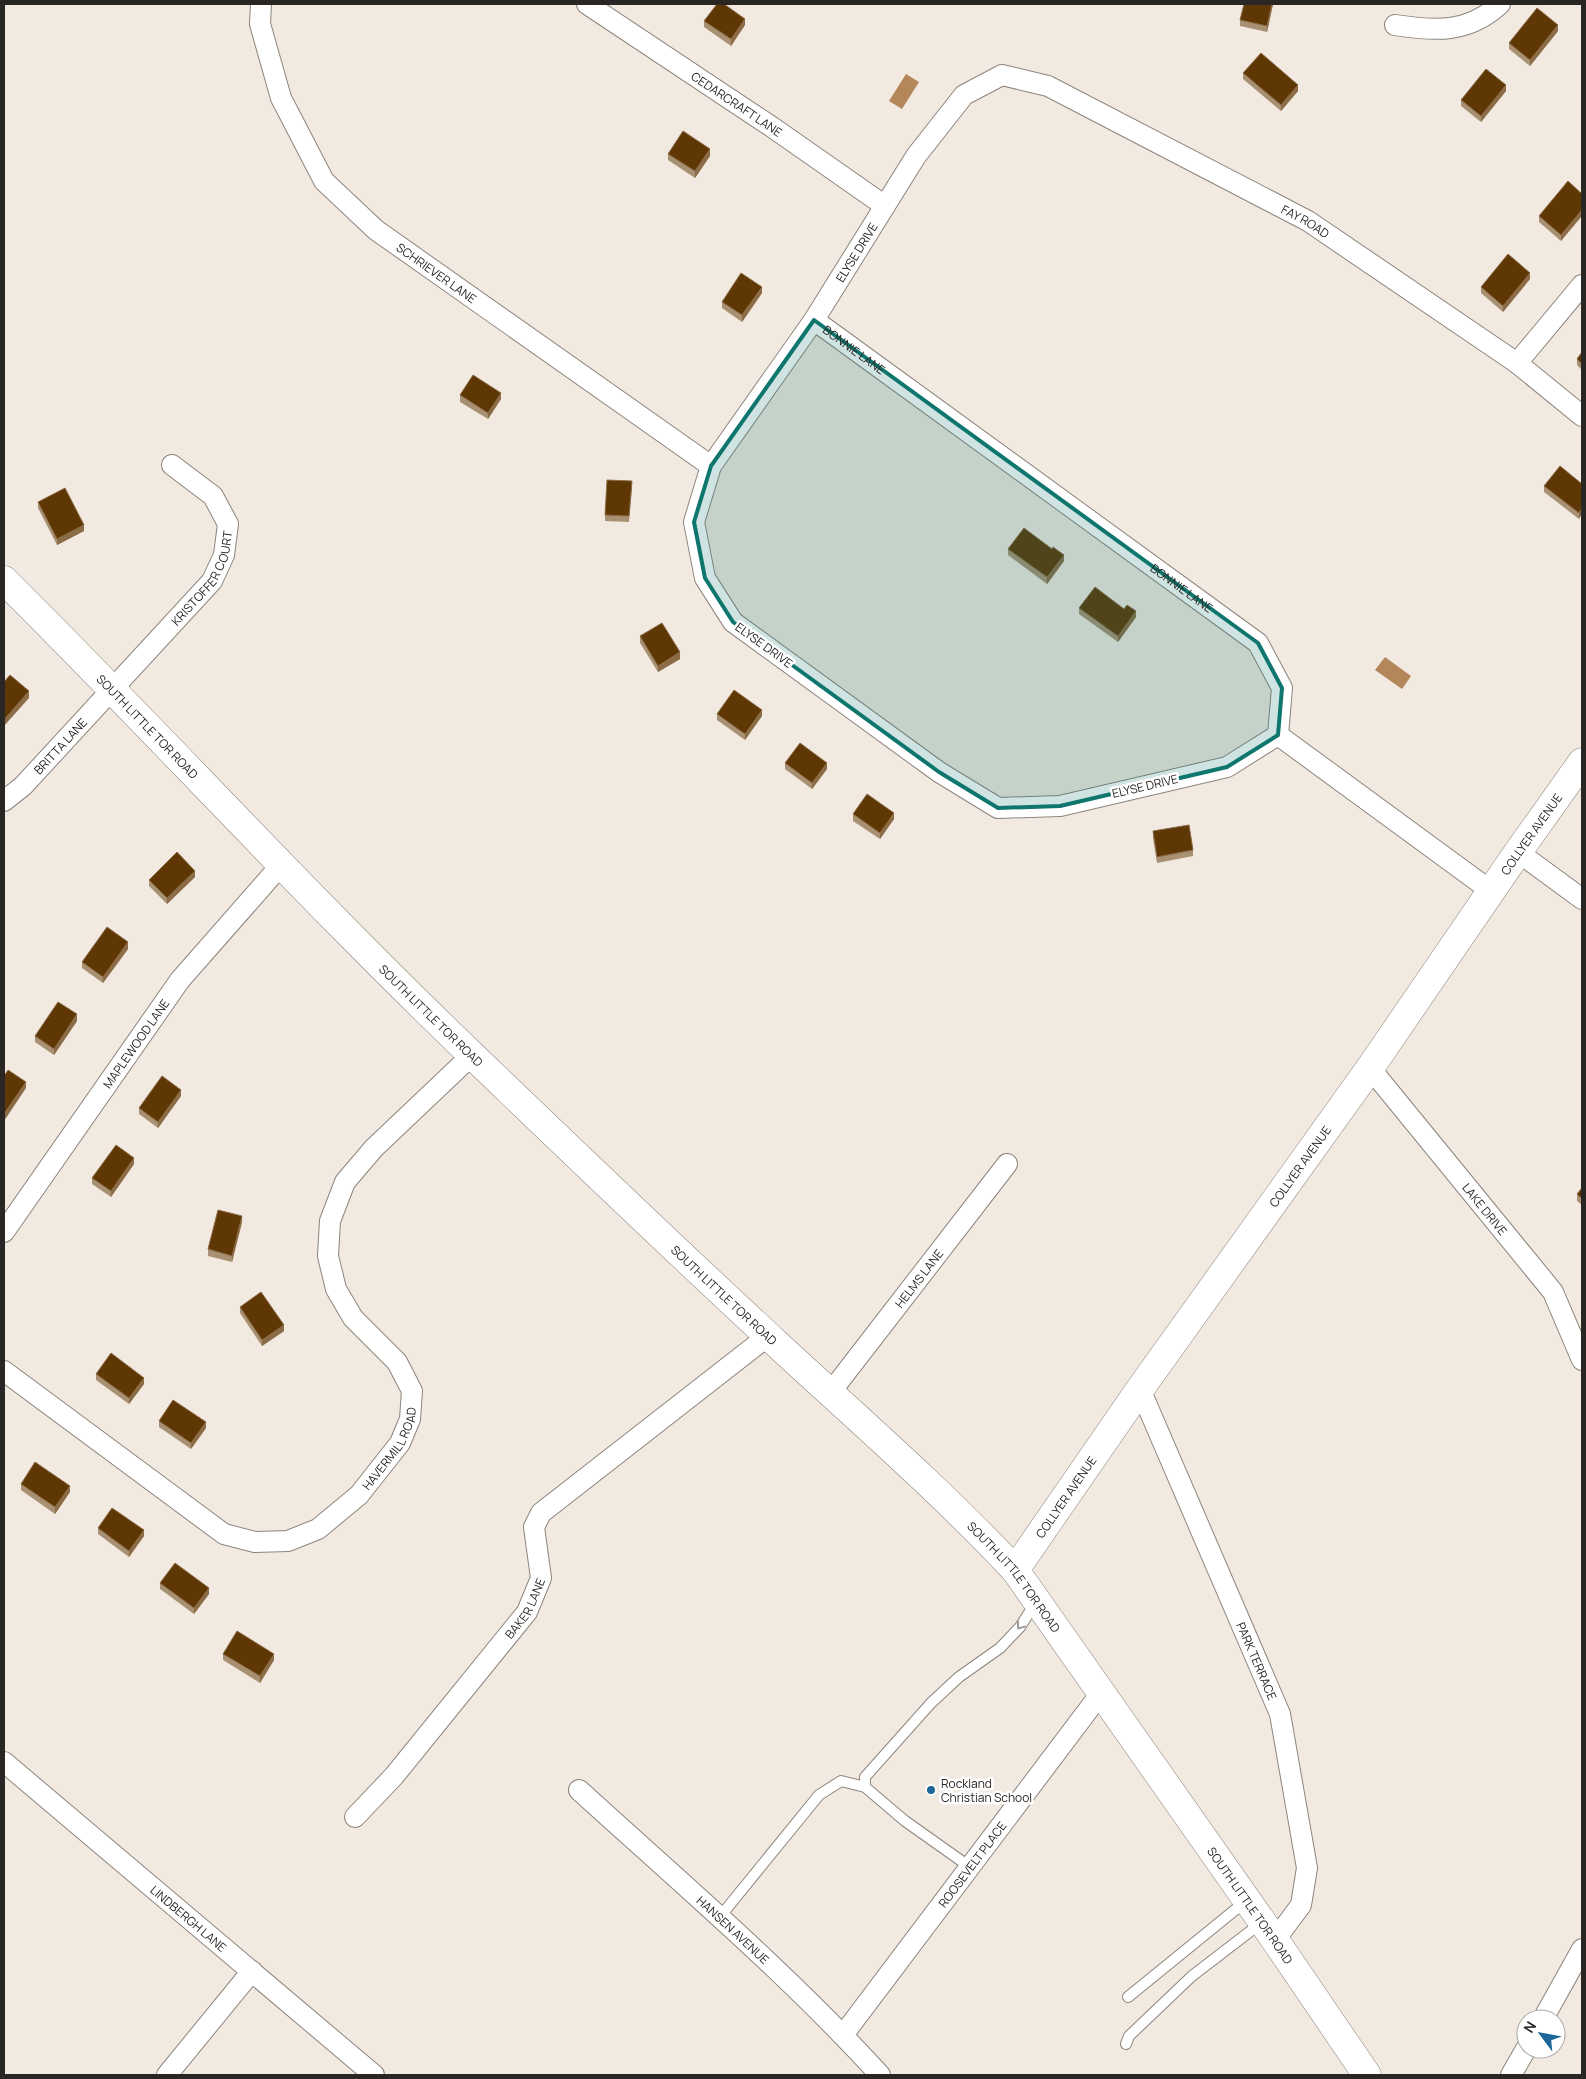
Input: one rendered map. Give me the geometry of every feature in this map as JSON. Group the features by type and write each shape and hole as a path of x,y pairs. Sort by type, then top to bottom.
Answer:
{"street":[{"name":"SCHRIEVER LANE","path":"261,4 260,24 281,98 324,181 376,230 711,466"},
{"name":"CEDARCRAFT LANE","path":"587,4 772,127 885,206"},
{"path":"1395,25 1429,30 1462,27 1500,4"},
{"name":"ELYSE DRIVE","path":"1002,75 964,95 916,156 814,320 711,466 694,522 705,578 733,622 939,772 998,808 1060,806 1227,767 1278,735"},
{"name":"FAY ROAD","path":"1002,75 1048,86 1308,221 1517,363 1582,416"},
{"path":"1517,363 1582,285"},
{"name":"BONNIE LANE","path":"814,320 1258,643 1282,688 1278,735"},
{"name":"KRISTOFFER COURT","path":"112,688 212,581 224,555 228,524 213,496 172,465"},
{"name":"SOUTH LITTLE TOR ROAD","path":"4,580 231,810 281,865 472,1055 768,1336 972,1524 1015,1570 1367,2075"},
{"name":"BRITTA LANE","path":"4,801 23,786 112,688"},
{"path":"1278,735 1491,891"},
{"name":"COLLYER AVENUE","path":"1015,1570 1140,1389 1370,1068 1582,762"},
{"path":"1518,852 1582,899"},
{"name":"MAPLEWOOD LANE","path":"4,1232 180,980 281,865"},
{"name":"HAVERMILL ROAD","path":"4,1371 224,1534 255,1542 280,1542 288,1541 318,1529 359,1495 400,1443 410,1418 412,1391 397,1362 353,1318 336,1289 328,1256 330,1221 345,1182 368,1155 472,1055"},
{"name":"LAKE DRIVE","path":"1370,1068 1553,1292 1582,1360"},
{"name":"HELMS LANE","path":"830,1393 1007,1164"},
{"name":"BAKER LANE","path":"355,1817 394,1776 528,1612 541,1578 534,1527 541,1513 768,1336"},
{"name":"PARK TERRACE","path":"1140,1389 1280,1714 1307,1868 1301,1905 1261,1921"},
{"name":"ROOSEVELT PLACE","path":"843,2035 1101,1694"},
{"name":"LINDBERGH LANE","path":"4,1762 374,2075"},
{"name":"HANSEN AVENUE","path":"579,1790 843,2035 880,2075"},
{"path":"1549,2009 1582,1950"},
{"path":"167,2075 252,1971"},
{"path":"1511,2075 1520,2059"}],"lane":[{"path":"865,1787 865,1777 931,1703 959,1677 1000,1648 1020,1627 1036,1601"},
{"path":"719,1918 819,1795 841,1781 865,1787 905,1820 970,1867"},
{"path":"1128,1998 1261,1921"},
{"path":"1126,2044 1129,2036 1192,1976 1261,1921"}],"highlighted area":[{"path":"814,320 1258,643 1282,688 1278,735 1227,767 1060,806 998,808 939,772 733,622 705,578 694,522 711,466"}],"shaded area":[{"path":"906,74 919,82 902,109 889,101"},
{"path":"1385,657 1411,676 1402,689 1375,670"}],"building":[{"path":"717,4 724,4 745,19 731,39 704,21"},
{"path":"1244,4 1272,4 1267,26 1240,20"},
{"path":"1537,8 1558,25 1530,60 1509,43"},
{"path":"1261,53 1298,85 1281,105 1243,73"},
{"path":"1486,69 1506,85 1481,116 1461,100"},
{"path":"683,131 710,149 695,171 668,154"},
{"path":"1568,181 1582,194 1582,210 1561,235 1539,216"},
{"path":"1508,254 1530,273 1503,306 1481,287"},
{"path":"741,273 762,287 742,315 722,302"},
{"path":"1582,352 1582,364 1577,359"},
{"path":"473,375 501,393 488,413 460,395"},
{"path":"1560,466 1582,484 1582,508 1579,513 1544,486"},
{"path":"607,480 632,481 629,516 605,515"},
{"path":"65,488 84,525 57,539 38,502"},
{"path":"1024,528 1052,549 1053,547 1064,555 1047,577 1008,549"},
{"path":"1095,587 1124,609 1127,605 1136,611 1118,636 1079,608"},
{"path":"662,623 680,652 658,666 640,636"},
{"path":"10,675 29,691 4,720 4,682"},
{"path":"734,690 762,710 745,734 717,714"},
{"path":"800,743 827,763 812,783 785,763"},
{"path":"867,794 894,813 880,833 853,814"},
{"path":"1189,825 1193,850 1157,857 1153,831"},
{"path":"177,852 195,871 167,898 149,880"},
{"path":"107,927 128,942 103,977 82,962"},
{"path":"58,1002 77,1014 54,1049 35,1036"},
{"path":"8,1070 26,1082 4,1114 4,1076"},
{"path":"162,1076 181,1090 158,1122 139,1108"},
{"path":"116,1145 134,1158 111,1191 92,1178"},
{"path":"1582,1188 1582,1199 1577,1194"},
{"path":"218,1210 242,1216 232,1256 208,1249"},
{"path":"261,1292 284,1325 262,1340 240,1307"},
{"path":"111,1353 144,1378 129,1398 96,1374"},
{"path":"173,1400 206,1422 191,1443 159,1421"},
{"path":"35,1462 70,1486 55,1507 21,1484"},
{"path":"112,1508 144,1530 129,1551 98,1528"},
{"path":"175,1563 209,1588 194,1608 160,1583"},
{"path":"237,1631 274,1654 260,1676 223,1654"}],"place":[{"name":"Rockland Christian School","path":"931,1790"}]}
